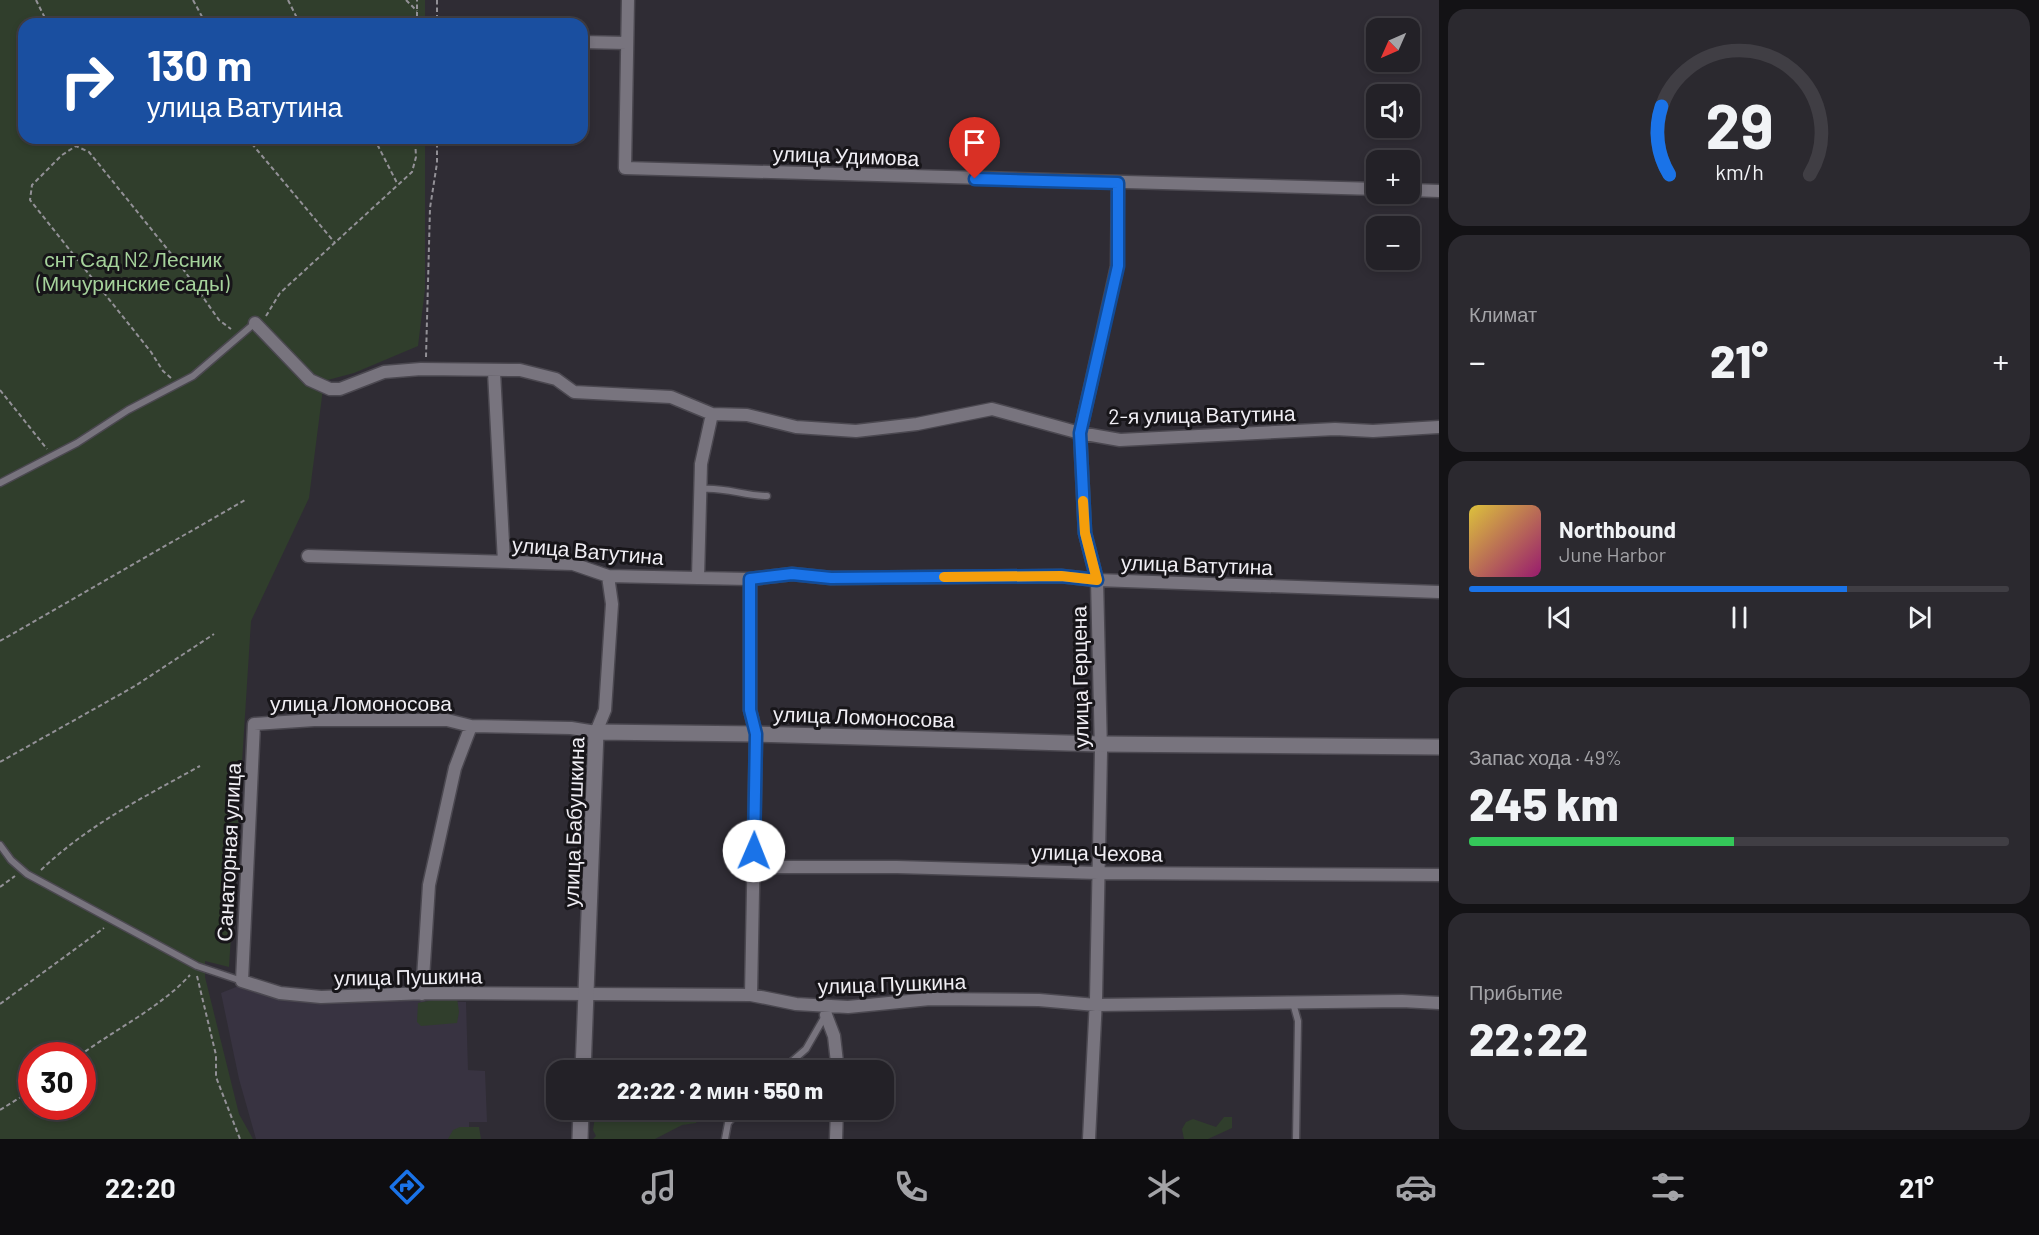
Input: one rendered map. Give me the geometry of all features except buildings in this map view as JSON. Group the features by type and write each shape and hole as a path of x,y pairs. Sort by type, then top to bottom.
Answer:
{"street":[{"name":"улица Удимова","path":"628,0 625,168 1366,189"},
{"path":"588,42 627,43"},
{"name":"улица Герцена","path":"1089,1139 1096,1005 1100,744 1097,580 1085,533 1080,433 1118,266 1118,183"},
{"path":"1420,190 1439,191"},
{"name":"2-я улица Ватутина","path":"255,323 310,380 330,389 340,389 356,384 384,372 426,369 494,372 520,370 556,379 574,392 670,397 712,414 747,415 796,427 856,431 917,424 992,409 1080,433 1120,440 1335,429 1373,431 1439,427"},
{"path":"494,372 504,562"},
{"path":"698,578 701,464 712,414"},
{"name":"улица Ватутина","path":"308,556 573,564 608,576 750,579 792,574 831,578 1061,576 1097,580 1439,592"},
{"name":"улица Бабушкина","path":"584,1060 596,732 605,711 612,604 608,576"},
{"path":"750,579 750,710 756,734 756,867 751,995"},
{"name":"улица Ломоносова","path":"254,724 314,720 447,720 471,726 571,728 596,732 756,734 1100,744 1439,747"},
{"name":"Санаторная улица","path":"242,981 254,724"},
{"path":"422,994 429,885 454,768 471,726"},
{"name":"улица Чехова","path":"756,867 897,867 1098,873 1439,875"},
{"name":"улица Пушкина","path":"242,981 280,993 321,997 422,994 751,995 826,1010 930,999 1039,1000 1096,1005 1402,1001 1439,1003"},
{"path":"826,1010 834,1036 837,1060"},
{"path":"580,1139 581,1120"},
{"path":"836,1139 837,1120"}],"lane":[{"path":"0,483 193,376 255,323"},
{"path":"702,489 718,488 754,496 767,496"},
{"path":"0,845 11,860 27,874 197,966 242,981"},
{"path":"1293,1003 1298,1021 1296,1139"},
{"path":"794,1060 806,1049 826,1010"},
{"path":"725,1139 730,1120"}],"path":[{"path":"36,0 45,18"},
{"path":"193,0 203,18"},
{"path":"288,0 297,18"},
{"path":"406,0 417,10"},
{"path":"417,0 417,18"},
{"path":"437,0 437,18"},
{"path":"252,144 335,243"},
{"path":"377,144 398,184"},
{"path":"265,334 266,315 280,293 412,172 416,157 415,144"},
{"path":"426,369 430,208 437,144"},
{"path":"178,384 163,371 151,352 30,200 32,185 62,155 76,146 89,152 181,266 219,320 241,335"},
{"path":"0,390 52,456"},
{"path":"0,641 245,500"},
{"path":"0,762 27,744 135,686 214,634"},
{"path":"0,887 16,876 40,870 61,850 99,823 200,766"},
{"path":"0,1004 113,921"},
{"path":"96,1045 180,986 197,966"},
{"path":"197,966 197,983 216,1055 216,1077 240,1139"},
{"path":"0,1110 18,1099"}],"shaded area":[{"path":"241,985 289,998 466,1002 468,1070 485,1071 487,1122 469,1122 469,1138 256,1139 239,1079 221,993"}],"green space":[{"name":"снт Сад N2 Лесник (Мичуринские сады)","path":"0,0 425,0 425,18 18,18 18,144 425,144 425,289 418,346 354,373 324,381 309,498 251,621 229,967 205,961 205,977 239,1114 253,1139 0,1139"},
{"path":"457,998 459,1012 457,1023 421,1026 417,1022 418,1003"},
{"path":"1224,1117 1232,1117 1232,1128 1208,1139 1184,1139 1182,1129 1186,1122 1193,1119 1216,1127"},
{"path":"594,1120 698,1120 696,1123 682,1125 655,1139 593,1139 596,1136 593,1130"},
{"path":"460,1127 479,1127 481,1139 448,1139 453,1130"}],"slow traffic":[{"path":"944,577 1061,576 1097,580 1085,533 1083,501"}],"route":[{"path":"754,851 756,734 750,710 750,579 792,574 831,578 1061,576 1097,580 1085,533 1080,433 1118,266 1118,183 975,179"}]}
